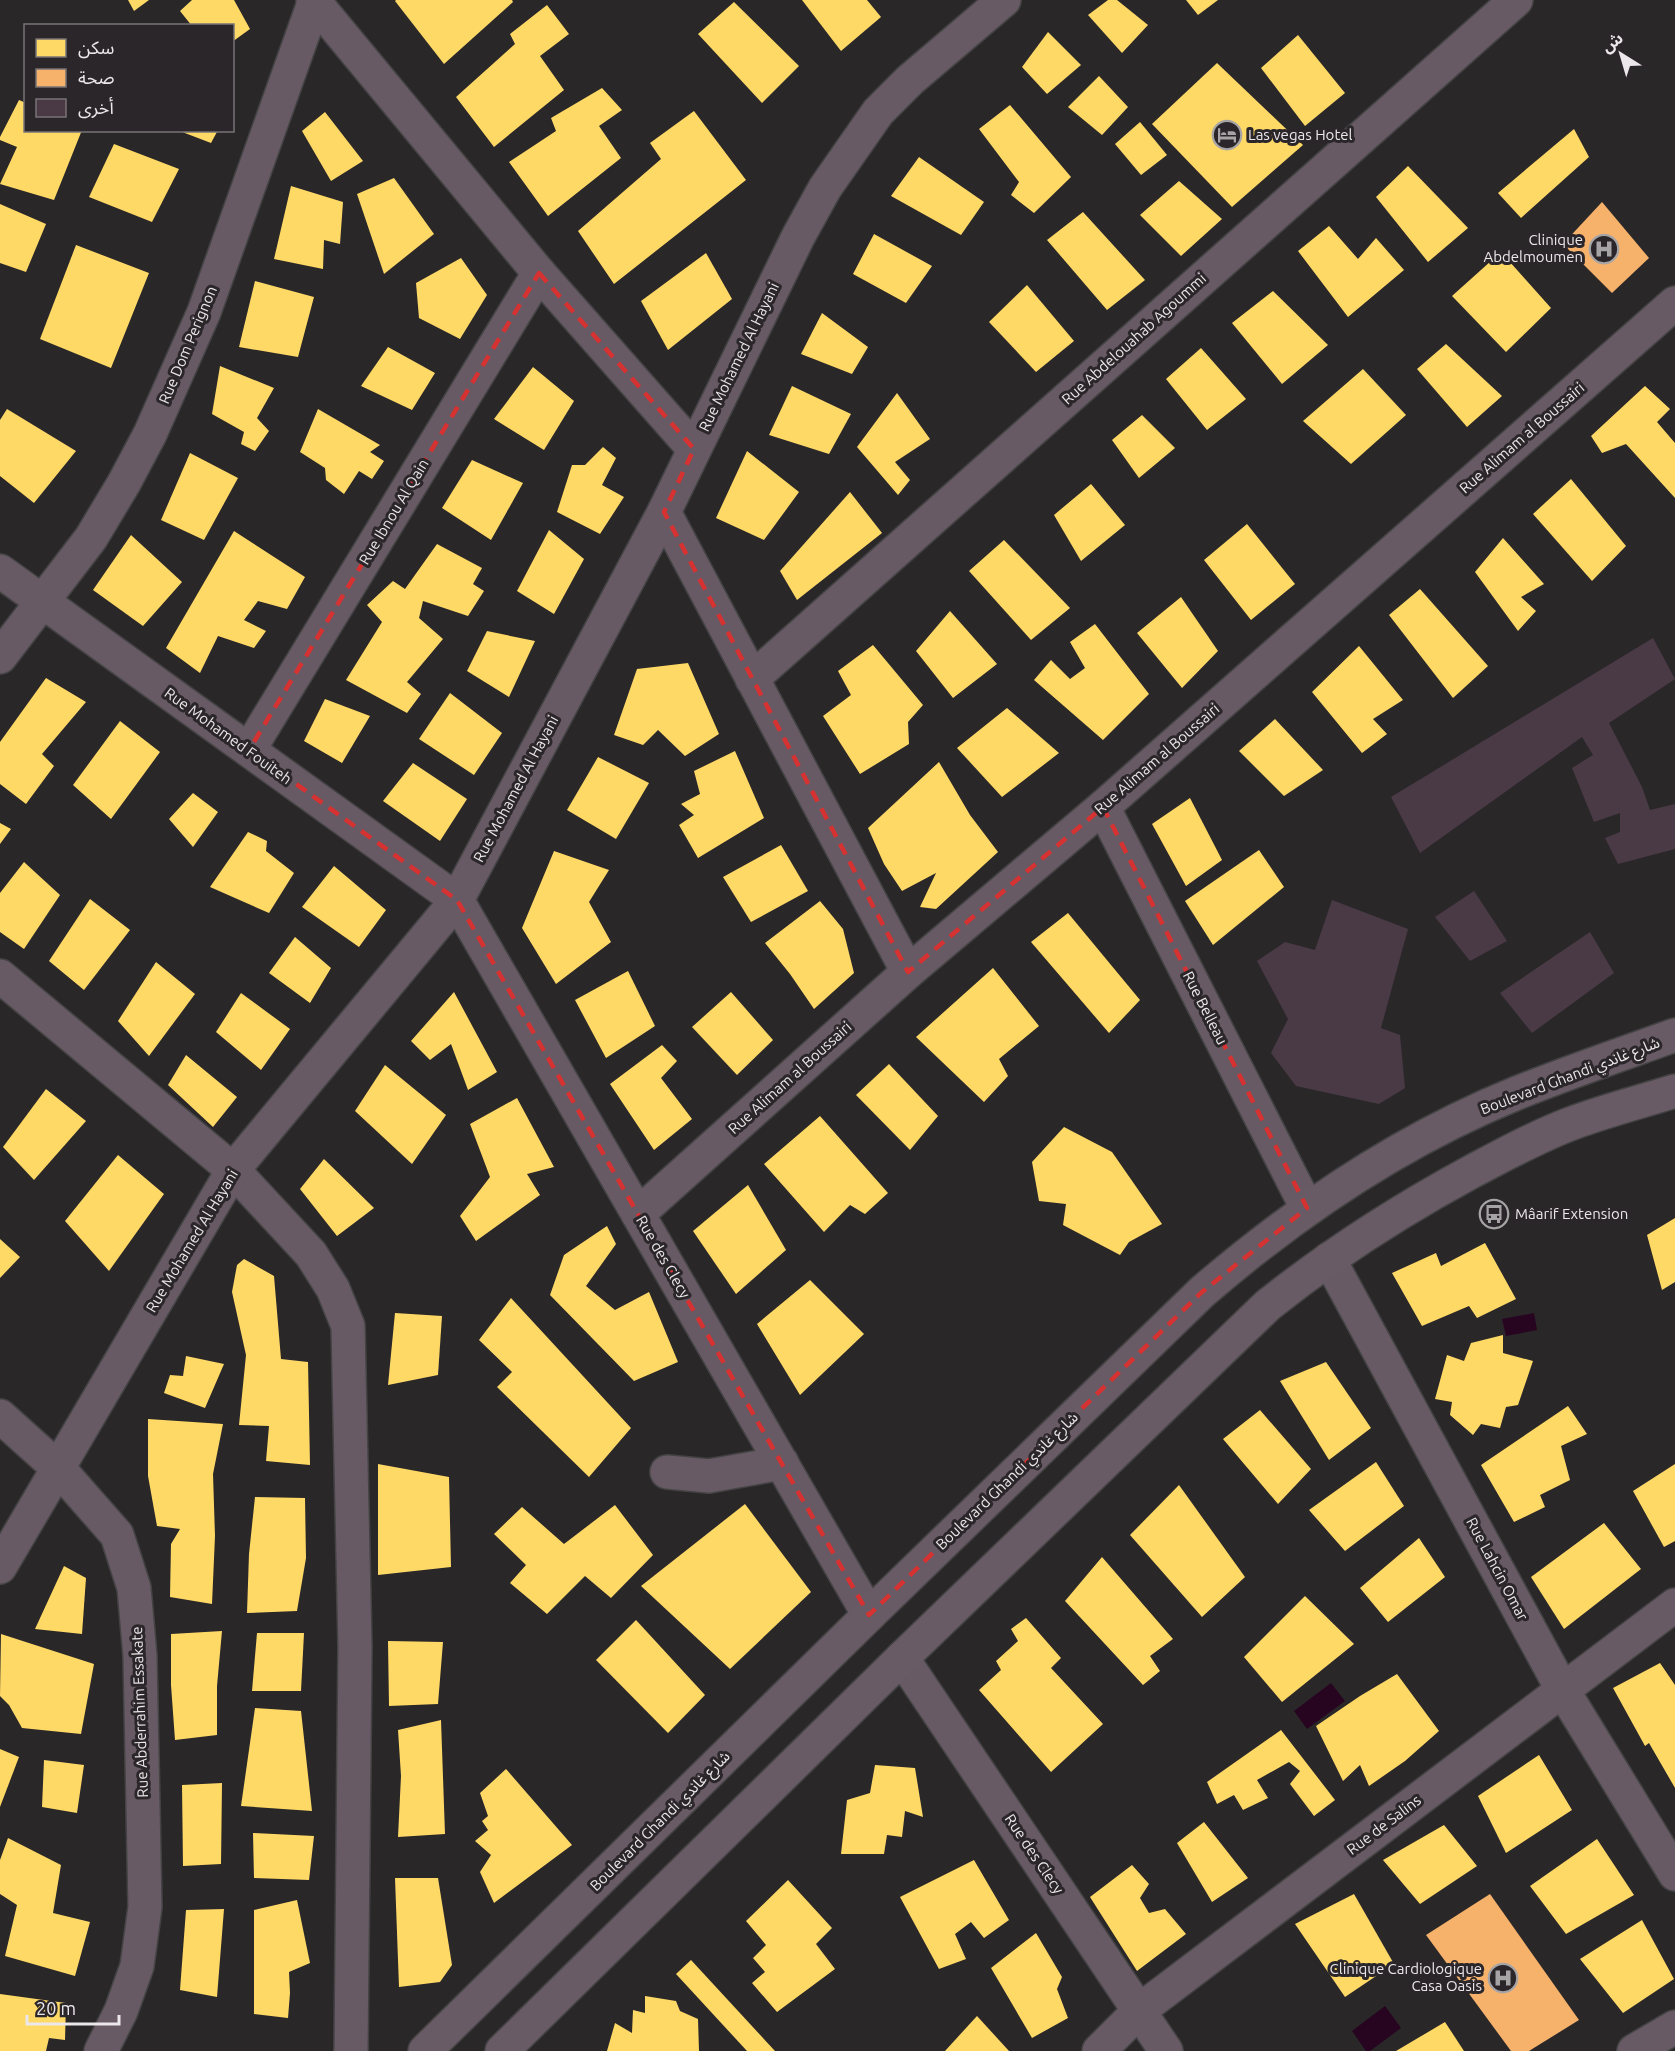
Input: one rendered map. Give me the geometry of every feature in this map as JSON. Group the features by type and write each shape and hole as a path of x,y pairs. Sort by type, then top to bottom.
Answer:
{"main road":[{"name":"Boulevard Ghandi شارع غاندي","path":"425,2051 869,1615 1202,1292 1249,1251 1307,1208 1405,1148 1456,1121 1516,1093 1675,1035"},
{"path":"502,2051 902,1658 1268,1305 1367,1232 1413,1204 1514,1150 1570,1124 1675,1091"}],"street":[{"path":"314,0 539,273 694,449"},
{"name":"Rue Dom Perignon","path":"0,657 91,538 119,493 163,405 204,312 314,0"},
{"name":"Rue Mohamed Al Hayani","path":"0,1567 233,1170 457,900 664,512 798,237 825,188 878,112 910,80 1004,0"},
{"name":"Rue Abdelouahab Agoummi","path":"753,679 1516,0"},
{"name":"Rue Ibnou Al Qain","path":"249,750 539,273"},
{"name":"Rue Alimam al Boussairi","path":"638,1214 908,972 1102,807 1675,303"},
{"path":"664,512 908,972"},
{"name":"Rue Mohamed Fouiteh","path":"0,572 457,900"},
{"name":"Rue Belleau","path":"1102,807 1307,1208"},
{"name":"Rue des Clecy","path":"457,900 869,1615"},
{"path":"0,976 233,1170 311,1254 333,1289 348,1326 355,1647 351,2051"},
{"name":"Rue Lahcin Omar","path":"1329,1259 1562,1689 1675,1874"},
{"name":"Rue Abderrahim Essakate","path":"0,1416 59,1469 117,1535 134,1588 140,1656 145,1907 136,1966 121,2011 101,2051"},
{"path":"667,1472 709,1476 782,1463"},
{"name":"Rue de Salins","path":"1099,2051 1140,2010 1675,1605"},
{"name":"Rue des Clecy","path":"902,1658 1166,2051"},
{"path":"1635,2051 1675,2027"}],"highlighted area":[{"path":"539,273 694,449 664,512 908,972 1103,807 1307,1208 1202,1292 869,1615 457,900 249,750"}],"shaded area":[{"path":"1534,1313 1537,1330 1506,1336 1502,1319"},
{"path":"1331,1683 1345,1701 1307,1729 1294,1711"},
{"path":"1385,2006 1401,2028 1370,2051 1366,2051 1352,2031"}],"building: سكن":[{"path":"128,0 149,0 134,11"},
{"path":"192,0 234,0 250,29 234,41 234,24 190,24 180,11"},
{"path":"396,0 512,0 513,2 444,64"},
{"path":"802,0 867,0 881,17 841,51"},
{"path":"1108,0 1117,0 1148,25 1122,53 1088,15"},
{"path":"1186,0 1218,0 1198,15"},
{"path":"734,2 799,66 762,103 698,34"},
{"path":"547,5 569,34 540,56 564,90 494,147 456,97 515,44 510,34"},
{"path":"1048,32 1081,65 1047,94 1022,67"},
{"path":"1298,35 1345,93 1305,126 1261,68"},
{"name":"Las vegas Hotel","path":"1217,63 1303,145 1232,207 1152,124"},
{"path":"1099,76 1128,107 1102,135 1068,107"},
{"path":"602,88 622,110 599,126 621,158 548,216 509,162 556,131 551,118"},
{"path":"19,100 24,102 24,132 81,132 54,200 0,184 17,147 0,140"},
{"path":"1010,105 1071,177 1034,213 1011,195 1019,182 979,129"},
{"path":"694,111 746,180 614,284 578,231 661,159 650,143"},
{"path":"325,112 363,161 331,181 302,131"},
{"path":"1140,122 1167,155 1141,175 1115,144"},
{"path":"1574,129 1589,157 1521,218 1498,193"},
{"path":"182,132 217,132 211,143"},
{"path":"114,144 179,169 152,222 89,197"},
{"path":"919,157 984,202 961,235 891,196"},
{"path":"1408,166 1468,228 1428,262 1376,197"},
{"path":"394,178 434,234 384,274 357,194"},
{"path":"1179,181 1222,219 1181,256 1140,215"},
{"path":"291,186 343,202 340,244 324,240 323,269 274,259"},
{"path":"0,204 46,224 26,272 0,263"},
{"path":"1083,212 1145,280 1107,310 1047,240"},
{"path":"1329,226 1358,259 1376,238 1404,270 1348,317 1298,251"},
{"path":"874,234 932,266 906,303 853,274"},
{"path":"76,245 149,273 111,368 40,339"},
{"path":"1501,252 1551,308 1506,352 1452,296"},
{"path":"706,253 732,299 668,350 641,301"},
{"path":"461,258 487,295 460,339 419,318 416,283"},
{"path":"255,281 314,297 298,357 239,347"},
{"path":"1027,285 1074,341 1036,372 989,322"},
{"path":"1273,291 1328,345 1282,384 1232,323"},
{"path":"822,313 868,347 852,374 801,354"},
{"path":"1446,344 1502,396 1467,427 1417,369"},
{"path":"388,347 435,373 412,410 361,386"},
{"path":"1201,348 1246,399 1207,430 1166,379"},
{"path":"220,366 274,388 257,418 269,431 255,451 241,444 244,432 212,414"},
{"path":"533,367 574,401 544,450 494,419"},
{"path":"1363,369 1406,415 1351,464 1303,421"},
{"path":"792,386 851,414 829,454 769,435"},
{"path":"1645,386 1670,409 1657,422 1675,443 1675,498 1626,444 1602,453 1591,436"},
{"path":"897,393 930,439 895,462 910,480 898,495 857,447"},
{"path":"7,409 76,451 34,503 0,476 0,420"},
{"path":"318,409 380,445 370,452 384,461 372,479 359,471 344,494 326,480 325,468 300,452"},
{"path":"1142,415 1175,448 1139,478 1112,440"},
{"path":"603,447 616,458 602,485 624,497 600,534 557,512 572,465 585,465"},
{"path":"747,451 799,492 764,540 716,518"},
{"path":"190,453 238,478 204,540 161,520"},
{"path":"472,460 523,483 491,540 442,508"},
{"path":"1571,479 1626,546 1592,581 1533,514"},
{"path":"1091,484 1125,525 1081,561 1054,515"},
{"path":"850,492 882,533 797,600 780,571"},
{"path":"1247,524 1295,584 1251,620 1204,560"},
{"path":"549,530 584,559 554,614 517,591"},
{"path":"234,531 305,577 287,609 258,601 244,620 266,631 254,648 218,636 200,673 166,648"},
{"path":"131,535 182,582 143,626 93,590"},
{"path":"1503,538 1544,584 1521,597 1536,611 1518,631 1475,572"},
{"path":"1004,540 1070,608 1031,640 969,571"},
{"path":"437,544 482,568 473,584 484,591 468,616 423,601 419,618 443,639 407,682 421,694 407,713 346,680 382,622 367,605 393,581 405,589"},
{"path":"1420,589 1488,666 1453,698 1389,615"},
{"path":"1181,597 1218,651 1182,688 1137,633"},
{"path":"950,611 997,664 953,698 916,651"},
{"path":"1095,624 1149,694 1103,740 1034,680 1051,660 1070,679 1085,668 1070,642"},
{"path":"487,631 535,641 509,697 467,671"},
{"path":"873,645 923,705 908,722 909,744 860,774 823,716 851,695 838,671"},
{"path":"1359,646 1403,700 1373,719 1387,734 1362,753 1312,692"},
{"path":"688,663 719,734 685,756 658,730 643,745 614,735 637,669"},
{"path":"46,678 86,702 42,754 54,766 26,804 0,784 0,742"},
{"path":"450,693 502,733 474,775 419,739"},
{"path":"325,699 370,716 342,763 304,741"},
{"path":"1007,708 1059,753 1002,797 957,748"},
{"path":"1275,719 1323,770 1284,796 1239,751"},
{"path":"120,721 160,752 111,819 73,785"},
{"path":"735,751 764,818 698,858 679,825 694,815 681,804 700,794 694,771"},
{"path":"598,757 649,783 616,839 567,810"},
{"path":"939,762 970,815 998,852 936,909 920,907 936,873 902,891 884,864 868,828"},
{"path":"413,763 467,799 440,841 383,801"},
{"path":"193,793 218,812 193,847 169,819"},
{"path":"1190,798 1222,860 1186,886 1152,824"},
{"path":"0,823 11,829 0,844"},
{"path":"248,832 267,841 266,851 294,873 269,913 210,887"},
{"path":"781,845 808,891 751,922 723,877"},
{"path":"1259,850 1284,887 1213,945 1185,901"},
{"path":"554,851 609,870 589,902 611,942 556,984 522,928"},
{"path":"24,862 60,895 24,949 0,932 0,893"},
{"path":"334,866 386,910 359,947 302,907"},
{"path":"90,899 130,930 84,990 49,961"},
{"path":"820,901 843,929 854,973 814,1009 765,943"},
{"path":"1068,913 1140,1000 1109,1033 1031,942"},
{"path":"295,937 331,968 310,1003 269,973"},
{"path":"156,962 195,994 149,1056 118,1021"},
{"path":"993,968 1039,1026 999,1059 1008,1076 984,1102 916,1037"},
{"path":"628,971 655,1026 606,1058 575,1000"},
{"path":"454,992 497,1072 468,1090 451,1044 430,1060 411,1041"},
{"path":"731,992 773,1040 737,1075 692,1027"},
{"path":"241,993 290,1029 261,1070 216,1032"},
{"path":"662,1045 677,1061 661,1078 692,1119 654,1150 610,1084"},
{"path":"186,1055 237,1097 213,1127 168,1085"},
{"path":"889,1064 938,1116 910,1150 856,1095"},
{"path":"385,1065 446,1115 412,1164 355,1111"},
{"path":"46,1089 86,1121 34,1180 3,1147"},
{"path":"517,1098 554,1167 527,1174 540,1195 476,1241 460,1216 490,1177 470,1124"},
{"path":"820,1116 888,1193 865,1214 850,1205 824,1232 764,1164"},
{"path":"1064,1127 1112,1152 1162,1224 1129,1242 1120,1255 1063,1225 1066,1204 1039,1201 1032,1162"},
{"path":"118,1155 164,1194 109,1271 65,1221"},
{"path":"324,1159 374,1208 337,1236 300,1189"},
{"path":"748,1185 786,1250 736,1294 693,1231"},
{"path":"1675,1218 1675,1282 1662,1290 1647,1235"},
{"path":"607,1226 616,1244 586,1286 615,1310 649,1292 678,1362 634,1381 550,1295 564,1255"},
{"path":"0,1239 20,1257 0,1278"},
{"path":"1485,1243 1516,1299 1477,1318 1469,1306 1422,1326 1392,1273 1436,1253 1441,1266"},
{"path":"244,1259 274,1276 281,1359 308,1362 310,1465 266,1461 269,1426 239,1425 246,1355 232,1292 237,1265"},
{"path":"810,1280 864,1334 800,1395 757,1324"},
{"path":"511,1298 631,1428 589,1477 497,1387 512,1372 479,1340"},
{"path":"395,1313 442,1316 438,1375 388,1385"},
{"path":"1503,1335 1503,1353 1533,1361 1518,1405 1506,1407 1500,1428 1481,1424 1473,1435 1450,1415 1452,1402 1435,1399 1447,1355 1464,1361 1471,1343"},
{"path":"186,1356 224,1364 205,1408 164,1393 170,1375 183,1376"},
{"path":"1326,1362 1371,1428 1329,1460 1280,1381"},
{"path":"1568,1406 1587,1434 1561,1446 1570,1480 1540,1495 1545,1507 1514,1522 1481,1465"},
{"path":"1260,1410 1311,1469 1278,1504 1223,1439"},
{"path":"148,1419 223,1424 213,1474 215,1536 212,1604 170,1597 171,1544 180,1529 157,1526 148,1476"},
{"path":"1376,1462 1404,1506 1345,1551 1309,1510"},
{"path":"378,1464 449,1477 451,1567 378,1575"},
{"path":"1675,1464 1675,1541 1664,1547 1633,1491"},
{"path":"1179,1485 1245,1577 1202,1617 1130,1535"},
{"path":"255,1497 305,1498 306,1558 297,1611 247,1613 249,1554"},
{"path":"745,1504 811,1592 730,1669 641,1586"},
{"path":"615,1505 653,1555 611,1598 585,1576 547,1614 510,1583 526,1565 494,1534 522,1507 564,1544"},
{"path":"1604,1523 1641,1569 1564,1629 1531,1577"},
{"path":"1419,1538 1445,1577 1388,1622 1360,1588"},
{"path":"1102,1557 1173,1639 1150,1656 1160,1671 1143,1685 1065,1601"},
{"path":"64,1566 86,1578 82,1634 35,1629"},
{"path":"1305,1596 1354,1644 1282,1702 1244,1657"},
{"path":"1026,1618 1061,1658 1051,1668 1103,1724 1051,1772 979,1690 1001,1670 996,1661 1018,1641 1011,1629"},
{"path":"636,1620 705,1695 668,1733 596,1660"},
{"path":"222,1631 217,1686 217,1735 175,1740 171,1685 171,1634"},
{"path":"257,1633 304,1633 301,1691 252,1691"},
{"path":"1,1634 94,1664 81,1734 22,1728 9,1705 0,1696"},
{"path":"388,1641 443,1642 438,1704 389,1706"},
{"path":"1660,1663 1675,1685 1675,1788 1649,1743 1645,1746 1613,1688"},
{"path":"1397,1674 1439,1731 1405,1761 1369,1786 1360,1765 1343,1781 1316,1726"},
{"path":"255,1708 301,1711 312,1811 241,1806"},
{"path":"441,1720 445,1834 398,1837 401,1776 398,1730"},
{"path":"1281,1730 1335,1800 1314,1816 1290,1784 1300,1771 1289,1762 1257,1780 1268,1798 1243,1810 1234,1795 1217,1804 1207,1782"},
{"path":"0,1749 19,1757 0,1807"},
{"path":"1539,1755 1572,1810 1506,1853 1478,1796"},
{"path":"44,1760 84,1765 77,1813 42,1807"},
{"path":"875,1765 915,1768 923,1817 905,1811 902,1837 887,1835 884,1854 841,1854 847,1800 870,1793"},
{"path":"506,1769 572,1845 494,1903 480,1872 491,1855 475,1841 488,1830 482,1821 488,1816 480,1793"},
{"path":"222,1783 221,1864 183,1866 182,1785"},
{"path":"1204,1822 1248,1878 1212,1902 1177,1843"},
{"path":"1444,1825 1477,1866 1420,1904 1383,1860"},
{"path":"253,1833 314,1836 309,1880 254,1878"},
{"path":"8,1838 61,1865 53,1913 90,1922 75,1976 5,1956 17,1905 0,1894 0,1860"},
{"path":"1597,1839 1634,1895 1566,1934 1530,1886"},
{"path":"974,1860 1009,1920 984,1938 971,1922 955,1934 966,1959 939,1969 900,1897"},
{"path":"1132,1865 1149,1884 1140,1898 1149,1913 1165,1909 1186,1934 1137,1971 1090,1897"},
{"path":"395,1878 438,1878 452,1965 440,1982 399,1987"},
{"path":"788,1880 832,1928 816,1944 835,1969 777,2012 752,1983 765,1972 753,1958 766,1945 746,1921"},
{"path":"1354,1894 1394,1964 1345,1997 1295,1924"},
{"path":"297,1900 310,1963 289,1972 288,2018 254,2014 254,1910"},
{"path":"224,1909 217,1997 180,1990 186,1910"},
{"path":"1642,1920 1674,1979 1623,2013 1580,1959"},
{"path":"1036,1933 1062,1977 1057,1989 1068,2018 1032,2038 991,1968"},
{"path":"691,1960 775,2051 747,2051 676,1974"},
{"path":"0,1994 66,2003 65,2040 49,2038 46,2051 0,2051"},
{"path":"645,1996 676,2001 680,2011 698,2019 699,2051 607,2051 615,2023 632,2033 633,2010 645,2013"},
{"path":"977,2016 1009,2051 945,2051"},
{"path":"1445,2022 1464,2051 1396,2051"}],"building: صحة":[{"path":"1602,202 1649,258 1612,293 1563,244"},
{"name":"Clinique Cardiologique Casa Oasis","path":"1490,1894 1579,2020 1529,2051 1511,2051 1426,1935"}],"building: أخرى":[{"path":"1653,638 1675,679 1609,723 1642,787 1650,810 1675,804 1675,849 1618,864 1605,838 1620,832 1620,813 1594,822 1572,768 1593,755 1582,737 1420,853 1391,797"},
{"path":"1474,891 1507,941 1470,961 1435,917"},
{"path":"1332,900 1408,929 1381,1028 1400,1035 1405,1088 1379,1104 1296,1086 1271,1053 1288,1019 1257,961 1285,942 1315,950"},
{"path":"1590,932 1614,973 1532,1033 1500,993"}],"place":[{"name":"Las vegas Hotel","path":"1227,135"},
{"name":"Clinique Abdelmoumen","path":"1604,249"},
{"name":"Mâarif Extension","path":"1494,1214"},
{"name":"Clinique Cardiologique Casa Oasis","path":"1503,1978"}]}
